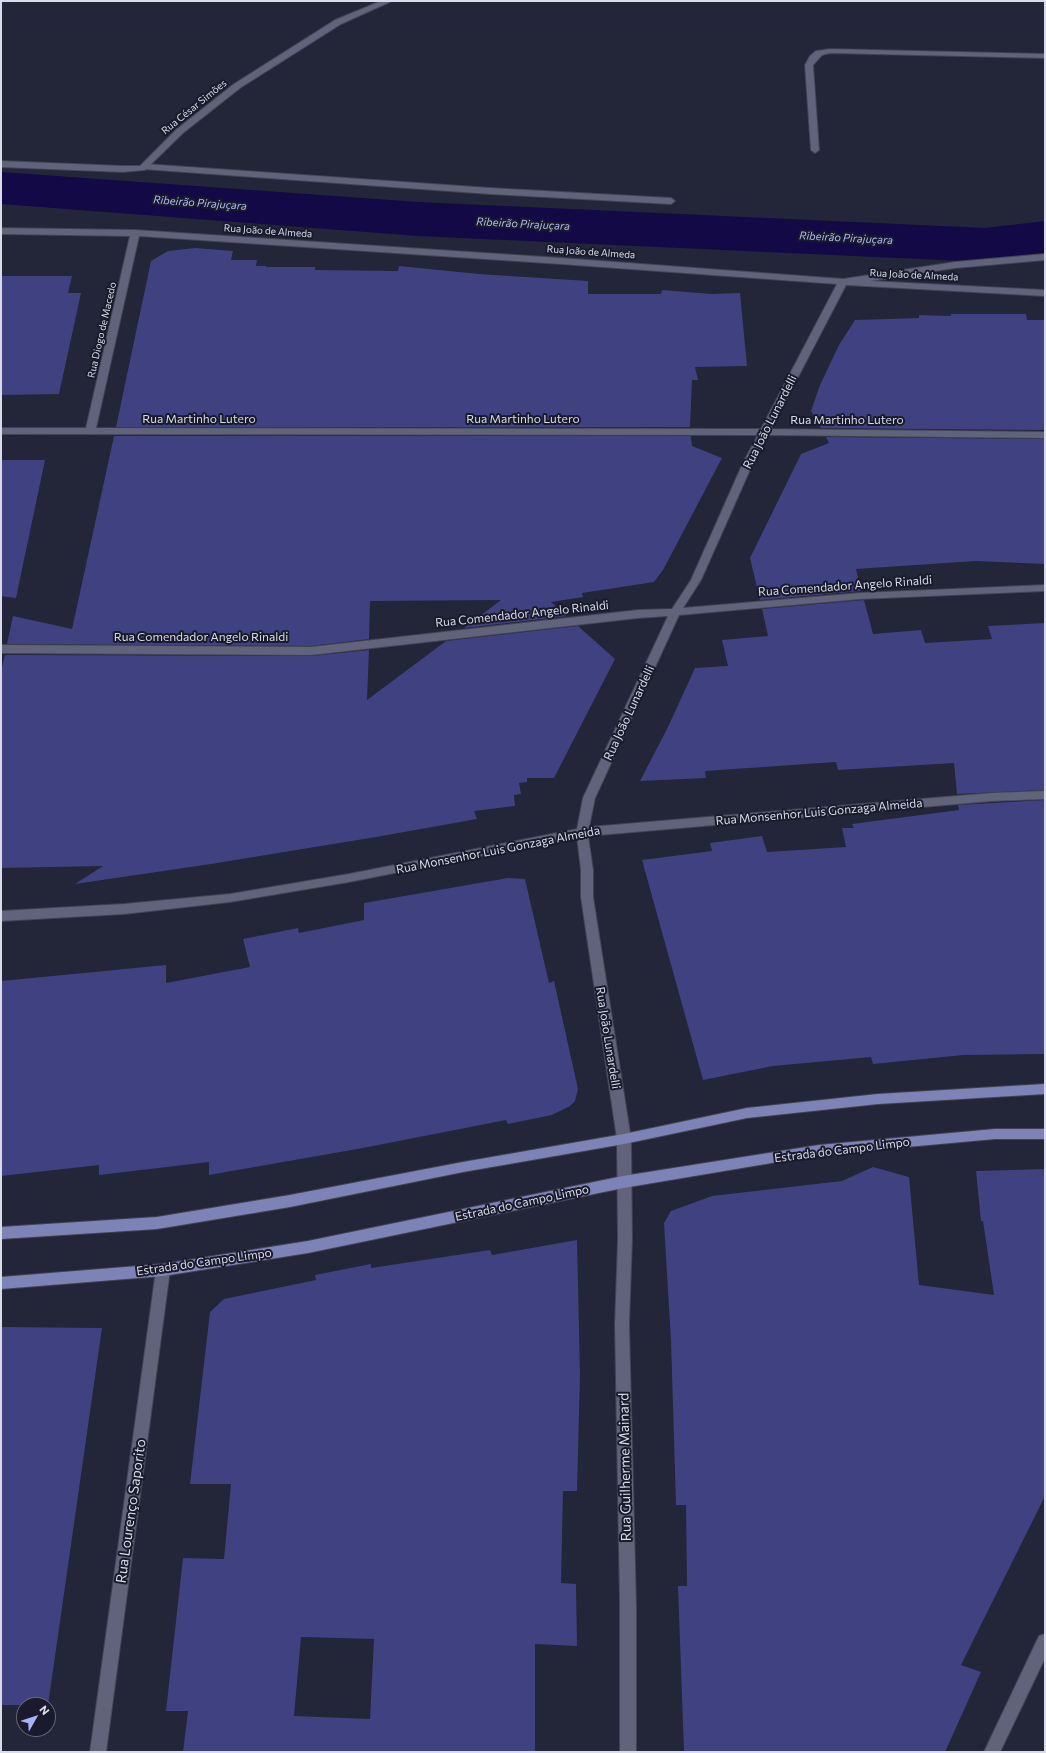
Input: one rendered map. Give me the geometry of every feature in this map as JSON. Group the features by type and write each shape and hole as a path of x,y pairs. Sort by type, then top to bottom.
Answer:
{"main road":[{"path":"1,1233 157,1223 290,1201 463,1167 624,1139 747,1113 878,1099 1045,1089"},
{"name":"Estrada do Campo Limpo","path":"1,1283 163,1270 308,1247 623,1182 819,1150 995,1134 1045,1134"}],"street":[{"name":"Rua César Simões","path":"145,167 180,131 237,86 338,22 388,1"},
{"path":"815,150 809,65 813,58 819,54 830,51 1045,56"},
{"path":"1,164 123,169 145,167 671,202"},
{"name":"Rua João de Almeda","path":"1,231 135,233 561,261 843,282 1045,294"},
{"name":"Rua Diogo de Macedo","path":"90,432 135,233"},
{"path":"843,282 955,266 1045,257"},
{"name":"Rua João Lunardelli","path":"623,1182 624,1139 587,897 587,870 582,832 589,798 675,612 696,580 763,433 843,282"},
{"name":"Rua Martinho Lutero","path":"1,432 1045,434"},
{"name":"Rua Comendador Angelo Rinaldi","path":"1,649 311,650 630,615 860,596 1045,588"},
{"name":"Rua Monsenhor Luis Gonzaga Almeida","path":"1,916 124,909 230,898 348,878 582,832 992,797 1045,796"},
{"name":"Rua Guilherme Mainard","path":"623,1182 625,1240 622,1324 628,1605 628,1752"},
{"name":"Rua Lourenço Saporito","path":"98,1752 163,1270"},
{"path":"992,1752 1045,1641"}],"building":[{"path":"195,248 233,251 231,260 257,260 256,266 266,267 315,267 315,270 398,271 399,266 479,274 588,281 588,294 661,294 662,290 712,294 740,293 747,366 695,367 698,380 692,380 690,427 116,427 151,261 168,251"},
{"path":"1,276 72,276 68,293 81,293 59,394 1,395"},
{"path":"951,314 1026,314 1027,320 1045,320 1045,430 821,428 811,411 820,385 839,345 855,320 919,318 919,315 951,316"},
{"path":"114,436 691,436 692,446 722,458 663,570 654,582 582,593 583,597 551,602 567,616 464,628 501,600 370,601 369,639 311,646 7,644 13,616 72,629"},
{"path":"826,437 1045,439 1045,564 976,561 856,569 861,591 760,600 750,558 801,454 829,443"},
{"path":"1,460 45,460 16,598 1,596"},
{"path":"864,600 873,634 921,630 925,643 992,639 988,626 1045,623 1045,790 957,794 954,763 838,770 836,762 705,771 706,778 640,781 668,727 695,668 728,666 722,640 768,636 762,609"},
{"path":"578,626 615,659 554,778 527,778 527,782 519,783 521,794 514,795 515,806 474,811 477,819 376,837 211,864 75,884 103,866 1,868 1,671 5,655 311,656 369,650 367,700 446,641"},
{"path":"1045,800 1045,1054 963,1055 873,1064 871,1057 773,1066 703,1080 642,860 712,851 710,843 762,836 767,852 846,847 842,828 854,828 852,824 959,810 958,805"},
{"path":"508,878 525,879 549,983 554,981 578,1089 575,1101 570,1106 552,1115 508,1124 506,1120 363,1148 209,1175 209,1162 99,1175 99,1165 1,1176 1,981 166,965 166,983 250,967 243,939 298,928 299,933 364,920 364,903"},
{"path":"873,1167 909,1177 919,1285 994,1295 983,1221 981,1221 976,1171 1045,1169 1045,1496 961,1665 981,1672 945,1752 684,1752 678,1586 687,1586 686,1505 676,1505 671,1341 664,1223 671,1211 712,1196 842,1181"},
{"path":"577,1240 580,1374 577,1491 563,1491 561,1583 576,1584 577,1646 535,1644 535,1752 183,1752 188,1711 166,1711 183,1558 224,1559 231,1484 190,1484 210,1312 224,1299 316,1280 315,1275 371,1264 371,1268 490,1250 492,1255","holes":["301,1637 374,1639 370,1719 294,1716"]},
{"path":"1,1327 102,1328 49,1697 16,1697 16,1705 1,1705"}],"waterway":[{"name":"Ribeirão Pirajuçara","path":"1,188 418,219 985,245 1045,238"}]}
